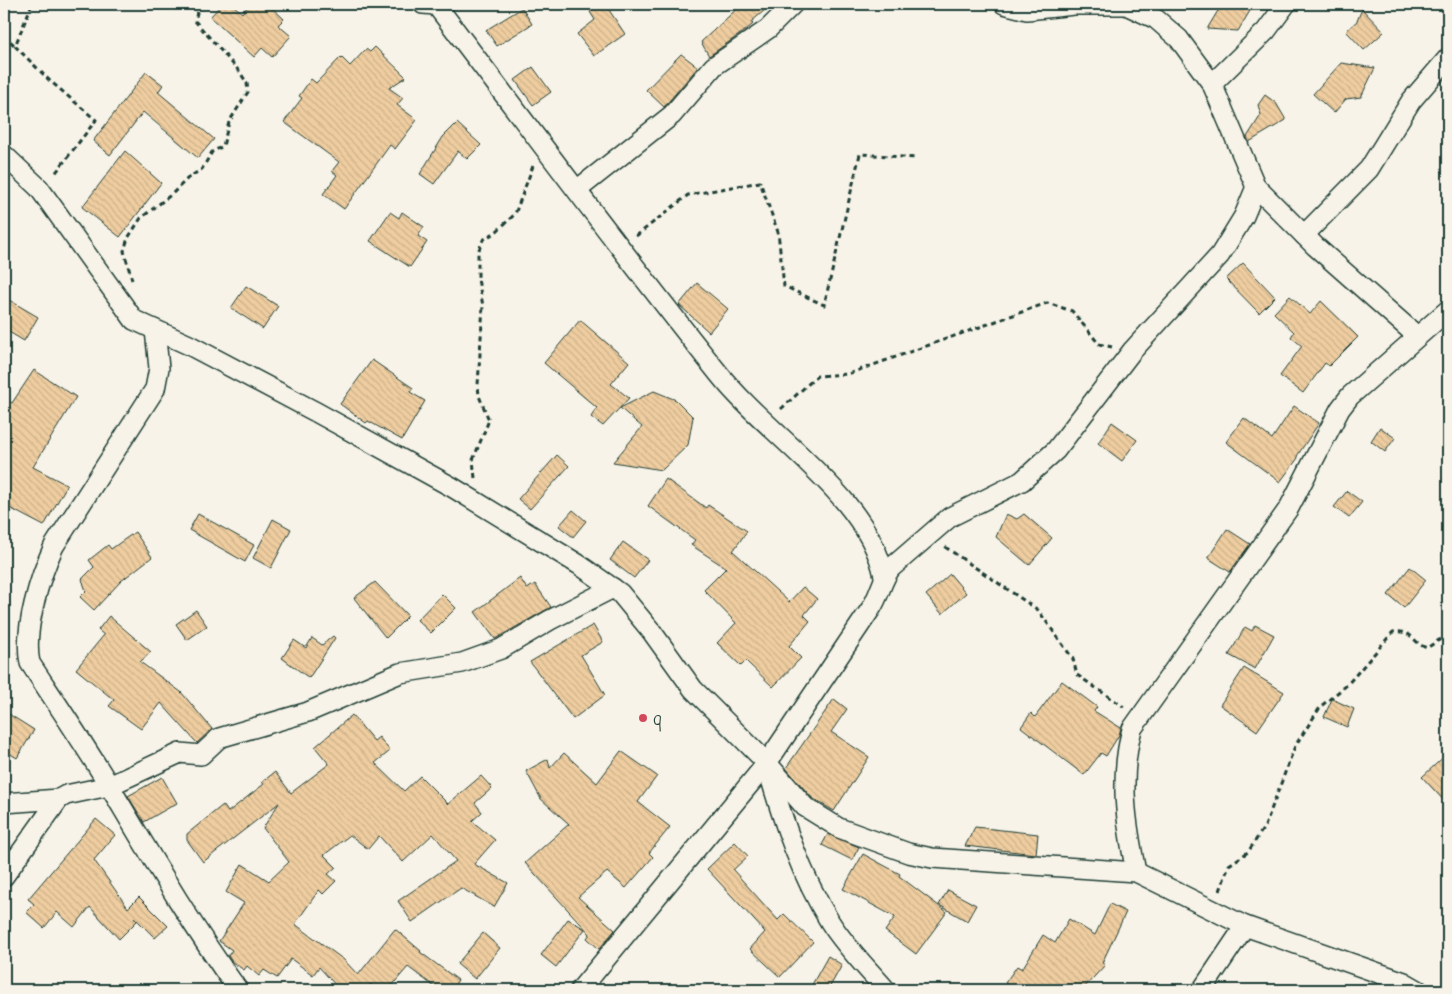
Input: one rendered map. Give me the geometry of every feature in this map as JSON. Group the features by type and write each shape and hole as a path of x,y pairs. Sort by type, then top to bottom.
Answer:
{"street":[{"path":"423,4 436,5 719,375 838,494 857,517 881,557 884,576 883,585 872,607 767,763 580,990"},
{"path":"577,190 672,115 714,66 768,29 793,4"},
{"path":"1004,4 1027,10 1074,5 1126,5 1156,19 1179,39 1212,84 1256,187 1304,235 1417,336"},
{"path":"1212,84 1266,31 1286,4"},
{"path":"1304,235 1369,169 1412,101 1448,58"},
{"path":"4,155 40,190 134,320 281,393 452,487 613,588 652,632 693,689 767,763 805,807 820,817 839,828 908,853 956,861 1136,872 1245,926 1404,982 1418,990"},
{"path":"884,576 897,561 950,517 1022,481 1056,450 1132,351 1220,255 1244,216 1256,187"},
{"path":"1136,872 1125,813 1124,772 1132,729 1289,508 1340,409 1350,396 1448,310"},
{"path":"155,330 159,368 155,389 54,546 47,560 28,632 27,647 30,662 109,786 147,852 216,960 238,990"},
{"path":"4,876 59,799 66,795 109,786 180,753 201,755 219,738 308,712 400,673 462,663 501,649 550,620 613,588"},
{"path":"767,763 791,844 820,905 830,923 886,990"},
{"path":"4,803 59,799"},
{"path":"1202,990 1245,926"}],"path":[{"path":"15,46 32,4"},
{"path":"134,288 124,251 128,238 141,218 172,194 188,178 202,169 212,152 223,146 229,122 248,92 247,83 239,70 195,21 199,4"},
{"path":"4,35 49,80 96,120 40,190"},
{"path":"621,247 688,195 760,182 778,232 784,286 824,305 860,154 917,158"},
{"path":"489,510 476,486 473,470 473,460 489,420 479,396 478,385 483,306 478,279 477,258 484,240 515,214 532,173 532,160"},
{"path":"766,423 817,376 848,374 1047,302 1072,311 1099,344 1132,351"},
{"path":"928,535 1038,610 1074,659 1077,676 1139,718"},
{"path":"1216,912 1224,875 1229,866 1248,852 1265,826 1295,746 1321,706 1348,685 1393,632 1403,631 1427,648 1439,640 1448,638"}],"building":[{"path":"222,4 232,4 242,13 250,4 268,4 284,19 278,25 291,36 272,57 262,48 254,57 210,17"},
{"path":"601,4 605,4 625,34 594,56 577,34 595,20 590,12"},
{"path":"742,4 772,4 751,22 753,24 746,30 709,56 701,42"},
{"path":"1222,4 1254,4 1238,31 1207,29"},
{"path":"522,8 532,24 497,46 486,30"},
{"path":"1362,9 1384,32 1364,50 1346,31 1357,21"},
{"path":"375,47 406,77 389,88 403,98 397,105 417,120 395,149 390,145 344,209 323,194 337,175 332,171 339,162 284,122 302,98 299,96 311,79 316,83 341,57 350,66 366,49 370,52"},
{"path":"681,54 698,67 664,107 646,90"},
{"path":"1341,63 1375,68 1361,97 1346,99 1334,113 1313,94"},
{"path":"533,67 551,92 533,105 515,80"},
{"path":"146,72 163,85 158,92 214,139 198,158 143,112 110,155 93,141"},
{"path":"1265,95 1276,103 1286,120 1249,142 1247,137 1261,115 1258,105"},
{"path":"457,123 481,145 467,159 458,151 434,184 420,174 443,137"},
{"path":"125,151 161,183 120,237 82,207"},
{"path":"390,212 399,218 402,212 424,227 418,236 427,242 410,267 370,241"},
{"path":"1243,263 1275,297 1259,313 1226,279"},
{"path":"697,283 728,309 709,332 679,305"},
{"path":"246,286 278,306 263,329 231,308"},
{"path":"1290,296 1310,314 1321,301 1358,337 1329,366 1325,363 1303,393 1280,376 1302,346 1291,337 1294,332 1274,313"},
{"path":"4,297 38,317 24,341 4,329"},
{"path":"580,320 629,362 611,384 629,398 603,426 591,417 597,408 544,363"},
{"path":"372,360 413,388 410,392 425,401 402,440 368,421 366,423 340,404"},
{"path":"34,370 76,397 33,467 67,485 44,526 4,505 4,399 12,403"},
{"path":"654,391 676,400 693,417 688,445 662,470 613,462 642,427 620,408"},
{"path":"1294,406 1319,423 1297,456 1298,458 1280,482 1226,442 1244,418 1272,439"},
{"path":"1112,422 1137,440 1122,461 1098,443"},
{"path":"1380,427 1395,438 1385,452 1371,441"},
{"path":"557,455 569,466 530,509 518,499"},
{"path":"666,479 706,508 708,505 747,531 733,551 789,602 803,587 817,599 804,615 810,621 789,646 801,658 773,687 746,661 741,666 717,643 736,623 704,590 726,568 691,545 695,540 648,506"},
{"path":"1347,491 1362,502 1349,518 1334,507"},
{"path":"573,510 586,521 573,537 559,526"},
{"path":"198,514 254,545 245,562 189,530"},
{"path":"1006,514 1017,519 1024,514 1052,538 1029,565 996,537"},
{"path":"273,519 291,529 271,568 253,558"},
{"path":"1227,529 1250,544 1230,572 1208,558"},
{"path":"135,532 152,557 121,581 94,610 80,597 86,591 82,579 94,567 89,560 108,545 111,549"},
{"path":"623,542 648,560 634,578 610,560"},
{"path":"1410,567 1426,580 1404,608 1388,595"},
{"path":"950,574 966,593 942,614 926,595"},
{"path":"520,578 527,589 535,584 551,607 495,639 475,612"},
{"path":"375,582 408,616 386,638 354,598"},
{"path":"442,594 456,608 431,633 417,620"},
{"path":"196,610 207,626 187,640 176,624"},
{"path":"109,616 151,652 140,662 181,692 212,729 197,743 161,703 141,729 109,706 114,700 76,669 104,635 98,630"},
{"path":"593,625 603,642 581,655 605,695 573,719 530,662"},
{"path":"1255,625 1274,635 1255,669 1229,655 1245,627 1252,631"},
{"path":"333,636 335,638 309,678 282,658 294,640 306,648 312,638 322,645"},
{"path":"1244,668 1284,692 1257,731 1220,705"},
{"path":"1062,681 1097,707 1094,711 1121,728 1119,735 1106,756 1101,753 1084,775 1021,727 1031,713 1035,717"},
{"path":"834,699 847,709 831,732 869,757 834,811 812,798 786,768"},
{"path":"1332,699 1354,709 1347,727 1324,717"},
{"path":"4,711 34,730 17,758 4,750"},
{"path":"352,715 374,741 379,737 390,751 375,763 404,791 420,776 448,804 481,776 492,788 475,803 482,812 472,821 495,840 474,864 508,883 494,907 461,888 412,922 398,901 456,861 433,834 403,862 379,836 368,849 350,835 324,855 336,867 328,874 336,881 323,894 319,890 295,924 344,960 358,975 395,929 420,952 458,980 451,990 439,990 408,967 388,990 378,990 371,984 368,987 371,990 340,990 319,967 313,975 291,959 277,978 264,970 259,976 247,966 244,970 232,962 228,956 232,950 219,941 244,903 226,892 242,864 269,881 289,862 263,828 279,803 203,862 187,840 187,834 223,805 228,812 264,784 262,782 275,772 291,793 329,764 315,747"},
{"path":"621,751 657,776 638,802 670,827 649,853 653,857 626,888 607,872 578,897 615,930 599,949 587,938 590,934 525,863 569,824 541,799 526,771 548,759 550,768 564,753 597,783"},
{"path":"1448,753 1448,805 1422,777"},
{"path":"162,777 177,803 144,822 128,796"},
{"path":"96,819 115,835 94,860 128,908 139,897 168,926 155,938 134,917 137,921 119,939 90,907 74,927 57,912 44,928 26,912 34,904 28,899"},
{"path":"975,827 1038,834 1036,854 965,846"},
{"path":"828,834 859,847 852,860 822,845"},
{"path":"735,842 748,856 733,870 778,920 784,914 813,942 780,977 750,949 765,932 707,869"},
{"path":"863,854 900,874 899,876 947,912 916,954 885,931 895,917 843,889"},
{"path":"948,890 976,905 967,921 939,905"},
{"path":"1110,904 1126,912 1102,963 1105,965 1082,990 1016,990 1005,983 1017,966 1022,969 1043,935 1055,943 1069,919 1095,935"},
{"path":"568,919 585,929 556,967 541,955"},
{"path":"483,933 500,948 475,979 457,964"},
{"path":"828,956 842,965 828,990 809,990"}],"place":[{"name":"q","path":"643,718"}]}
